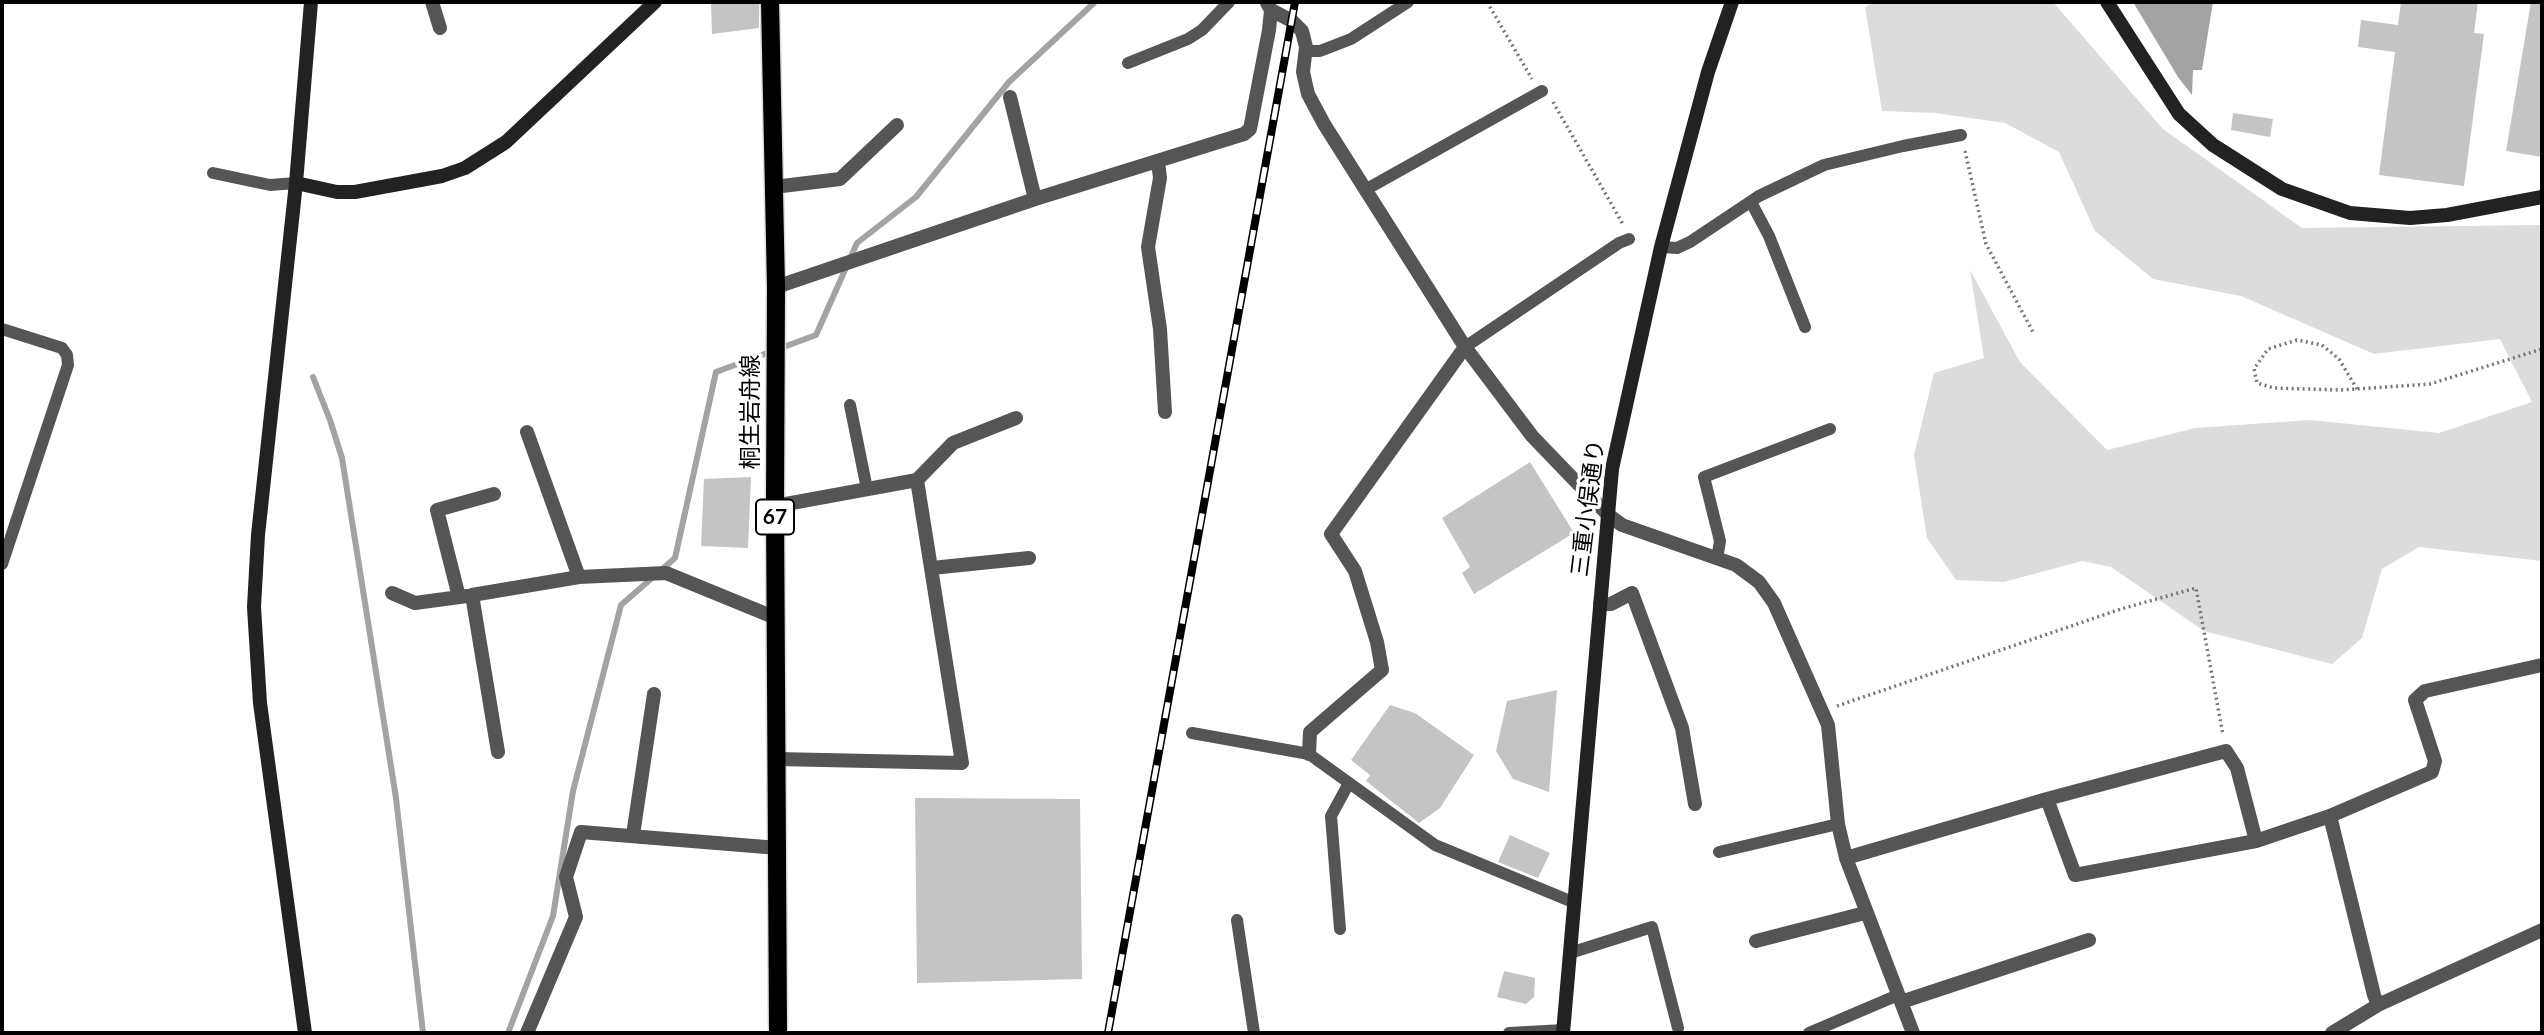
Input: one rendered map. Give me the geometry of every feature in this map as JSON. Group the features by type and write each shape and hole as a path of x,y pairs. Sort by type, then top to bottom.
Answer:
{"main road":[{"name":"桐生岩舟線","path":"770,2 776,287 778,1033"}],"street":[{"path":"305,1033 260,703 254,607 259,521 296,183 311,2"},
{"path":"432,2 440,28"},
{"path":"296,183 337,192 355,192 442,176 465,168 506,142 655,2"},
{"name":"三重小俣通り","path":"1563,1032 1607,514 1617,446 1661,247 1708,72 1732,2"},
{"path":"2107,2 2179,114 2213,145 2282,188 2350,213 2410,218 2448,215 2542,197"},
{"path":"1268,6 1292,21 1302,31 1306,51 1303,72 1308,94 1365,190 1465,347 1532,436 1607,514 1622,525 1735,565 1759,582 1774,603 1828,725 1838,824 1846,858 1913,1033"},
{"path":"776,287 1035,199 1244,134 1250,129 1269,30 1268,6"},
{"path":"1010,97 1035,199"},
{"path":"774,187 840,179 897,125"},
{"path":"1158,162 1160,178 1148,247 1160,329 1165,412"},
{"path":"1310,754 1310,732 1382,670 1377,642 1355,571 1331,534 1465,347"},
{"path":"775,506 917,480 953,443 1016,418"},
{"path":"527,432 579,577"},
{"path":"777,759 962,763 917,480"},
{"path":"494,494 437,510 465,596 498,752"},
{"path":"932,568 1029,558"},
{"path":"392,593 415,603 579,577 666,573 776,618"},
{"path":"1600,604 1611,604 1632,593 1682,728 1695,804"},
{"path":"2047,799 2075,876 2256,841 2330,816 2432,772 2435,761 2415,700 2425,691 2542,665"},
{"path":"633,835 654,694"},
{"path":"1846,858 2047,799 2226,751 2237,768 2256,841"},
{"path":"2330,816 2378,1005"},
{"path":"527,1033 576,917 566,877 581,832 778,848"},
{"path":"1756,941 1865,913"},
{"path":"2332,1033 2378,1005 2542,930"},
{"path":"1900,998 2090,940"}],"lane":[{"path":"1128,62 1188,39 1202,30 1229,2"},
{"path":"1306,51 1320,51 1352,38 1408,2"},
{"path":"1365,190 1542,91"},
{"path":"1661,247 1677,248 1690,242 1751,202 1824,165 1961,135"},
{"path":"213,173 270,185 296,183"},
{"path":"1751,202 1769,236 1805,327"},
{"path":"1465,347 1619,243 1629,239"},
{"path":"2,329 62,348 67,355 68,365 2,564"},
{"path":"850,405 867,489"},
{"path":"1717,558 1720,541 1704,477 1830,429"},
{"path":"1192,733 1310,754 1435,845 1575,903"},
{"path":"1340,929 1331,816 1349,782"},
{"path":"1719,852 1838,824"},
{"path":"1237,920 1254,1033"},
{"path":"1570,953 1653,927 1678,1028"},
{"path":"1809,1033 1900,998"},
{"path":"1509,1033 1563,1032"}],"path":[{"path":"1487,2 1534,83 1550,97 1557,108 1624,225 1629,239"},
{"path":"1961,135 1986,244 2034,334"},
{"path":"2357,389 2339,359 2322,345 2297,340 2268,349 2254,369 2257,383 2274,388 2357,389 2430,384 2542,349"},
{"path":"1822,711 2121,609 2196,588 2226,751"}],"shaded area":[{"path":"1874,2 2053,2 2163,129 2302,228 2542,225 2542,561 2419,547 2382,569 2362,638 2332,664 2204,631 2111,567 2082,561 2004,582 1956,580 1927,538 1914,455 1934,373 1984,358 1970,270 2020,362 2107,450 2195,428 2310,420 2439,433 2532,402 2500,339 2374,354 2241,296 2153,279 2095,231 2059,152 2005,123 1935,113 1882,111 1865,7"},
{"path":"2133,2 2213,2 2202,70 2193,70 2192,95 2178,77"}],"building":[{"path":"711,2 759,2 759,28 712,34"},
{"path":"2401,2 2478,2 2474,33 2484,34 2464,186 2379,175 2395,52 2358,47 2361,20 2398,25"},
{"path":"2531,2 2542,2 2542,157 2506,151"},
{"path":"2233,113 2273,119 2270,137 2231,130"},
{"path":"1530,462 1574,533 1474,594 1462,573 1470,567 1442,518"},
{"path":"751,477 748,548 701,546 704,479"},
{"path":"1557,690 1549,792 1513,779 1496,751 1507,701"},
{"path":"1390,705 1415,713 1474,755 1440,808 1419,823 1366,781 1370,775 1351,760"},
{"path":"915,798 1080,799 1082,979 917,983"},
{"path":"1510,835 1550,853 1538,878 1498,862"},
{"path":"1504,971 1535,978 1534,997 1526,1004 1497,997"}],"waterway":[{"path":"508,1033 553,916 573,791 621,605 675,558 716,372 816,335 857,243 916,197 1009,82 1095,2"},
{"path":"313,377 342,458 396,798 423,1033"}],"railway":[{"path":"1108,1033 1295,2"}]}
